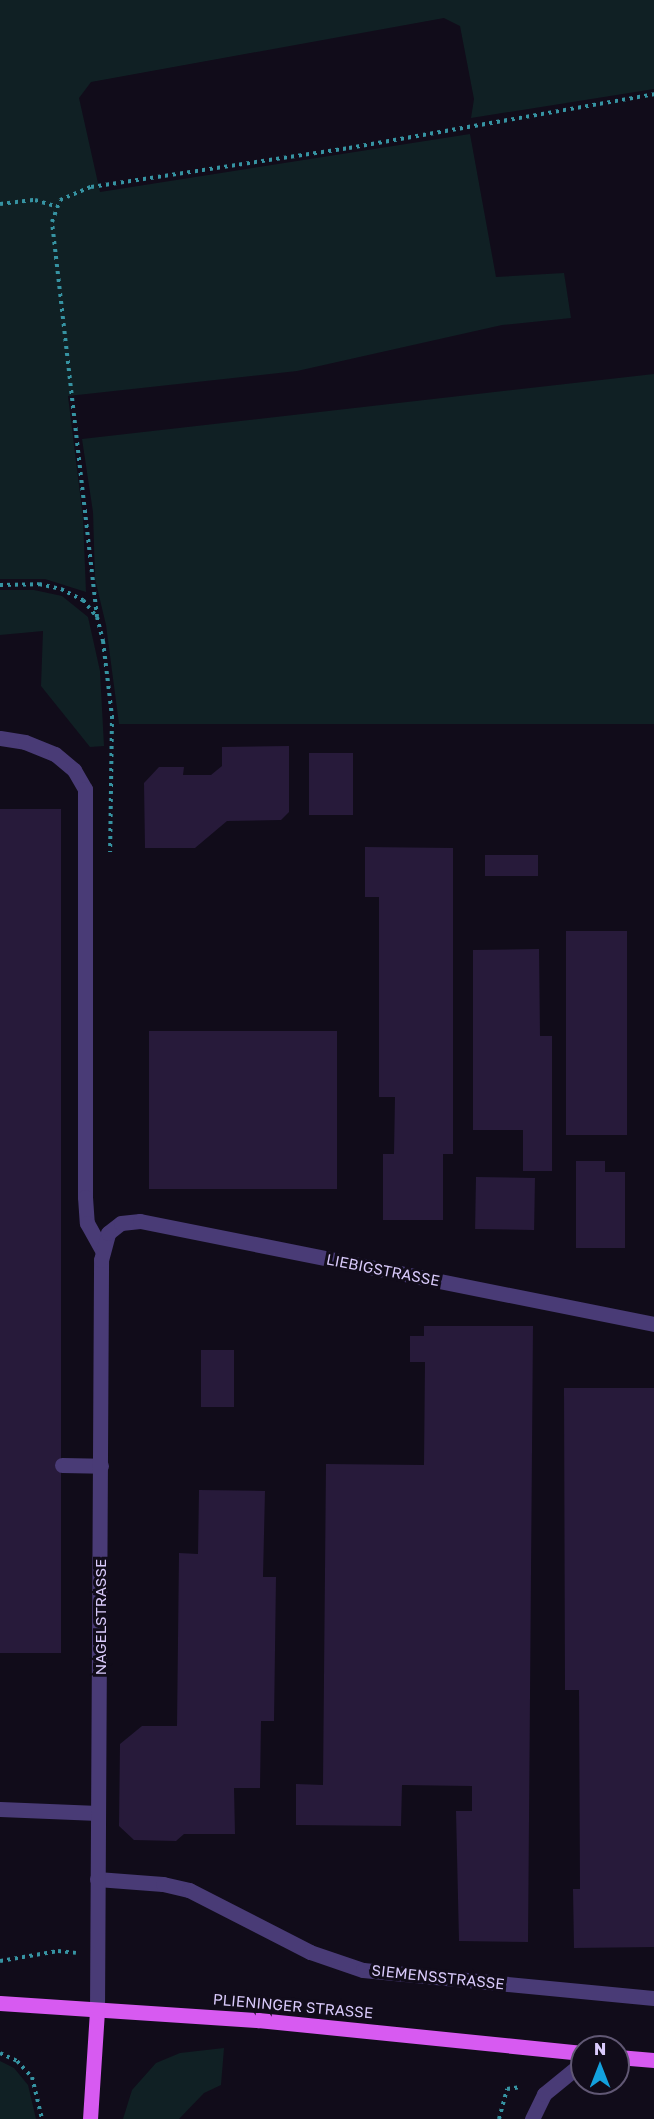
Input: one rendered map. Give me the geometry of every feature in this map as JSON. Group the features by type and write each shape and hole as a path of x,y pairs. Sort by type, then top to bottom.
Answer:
{"main road":[{"name":"PLIENINGER STRASSE","path":"0,2003 258,2020 570,2052"},
{"path":"90,2119 97,2011"},
{"path":"630,2057 654,2060"}],"street":[{"path":"0,738 25,742 55,754 74,770 85,789 85,1197 87,1223 102,1250"},
{"name":"LIEBIGSTRASSE","path":"113,1227 129,1221 149,1223 654,1324"},
{"name":"NAGELSTRASSE","path":"97,2011 95,1955 102,1250 105,1236 113,1227"},
{"path":"62,1466 101,1466"},
{"path":"0,1809 98,1813"},
{"name":"SIEMENSSTRASSE","path":"97,1879 163,1884 189,1890 310,1952 363,1970 654,1998"},
{"path":"532,2119 544,2094 570,2073"}],"path":[{"path":"108,681 97,617 52,222 55,206 63,197 91,187 360,147 654,94"},
{"path":"0,204 35,200 55,206"},
{"path":"0,585 39,584 61,589 83,600 97,617"},
{"path":"0,1961 58,1951 95,1955"},
{"path":"0,2053 17,2061 32,2077 42,2119"}],"shaded area":[{"path":"0,0 654,0 654,89 471,118 474,99 460,26 444,18 91,82 79,98 100,192 470,134 496,277 564,273 571,318 502,325 297,371 68,396 83,518 86,592 45,579 0,579"},
{"path":"654,374 654,724 119,724 106,625 95,579 93,512 82,439"},
{"path":"0,590 34,590 62,596 88,617 100,671 104,746 90,747 41,686 43,631 0,635"},
{"path":"224,2048 221,2085 204,2093 179,2119 123,2119 132,2090 156,2063 180,2053"},
{"path":"0,2061 14,2068 28,2085 36,2119 0,2119"}],"building":[{"path":"289,746 289,812 281,820 227,821 195,848 145,848 144,783 159,767 184,767 183,775 211,775 222,766 222,747"},
{"path":"309,753 353,753 353,815 309,815"},
{"path":"0,809 61,809 61,1653 0,1653"},
{"path":"365,847 453,848 453,1154 443,1154 443,1220 383,1220 383,1154 394,1154 395,1097 379,1097 379,897 365,897"},
{"path":"485,855 538,855 538,876 485,876"},
{"path":"566,931 627,931 627,1135 566,1135"},
{"path":"539,949 540,1036 552,1036 552,1171 523,1171 523,1130 473,1130 473,950"},
{"path":"149,1031 337,1031 337,1189 149,1189"},
{"path":"576,1161 605,1161 605,1172 625,1172 625,1248 576,1248"},
{"path":"476,1177 535,1178 534,1230 475,1229"},
{"path":"424,1326 533,1326 528,1942 459,1941 456,1811 472,1811 472,1786 402,1785 401,1826 296,1825 296,1784 323,1785 326,1464 424,1465 425,1362 410,1362 410,1336 424,1336"},
{"path":"201,1350 234,1350 234,1407 201,1407"},
{"path":"564,1388 654,1388 654,1947 574,1948 573,1889 580,1889 579,1690 565,1690"},
{"path":"199,1490 265,1491 263,1577 276,1577 274,1721 261,1721 260,1788 234,1788 235,1834 184,1834 176,1841 134,1840 119,1826 120,1744 142,1726 177,1726 179,1553 198,1554"}]}
